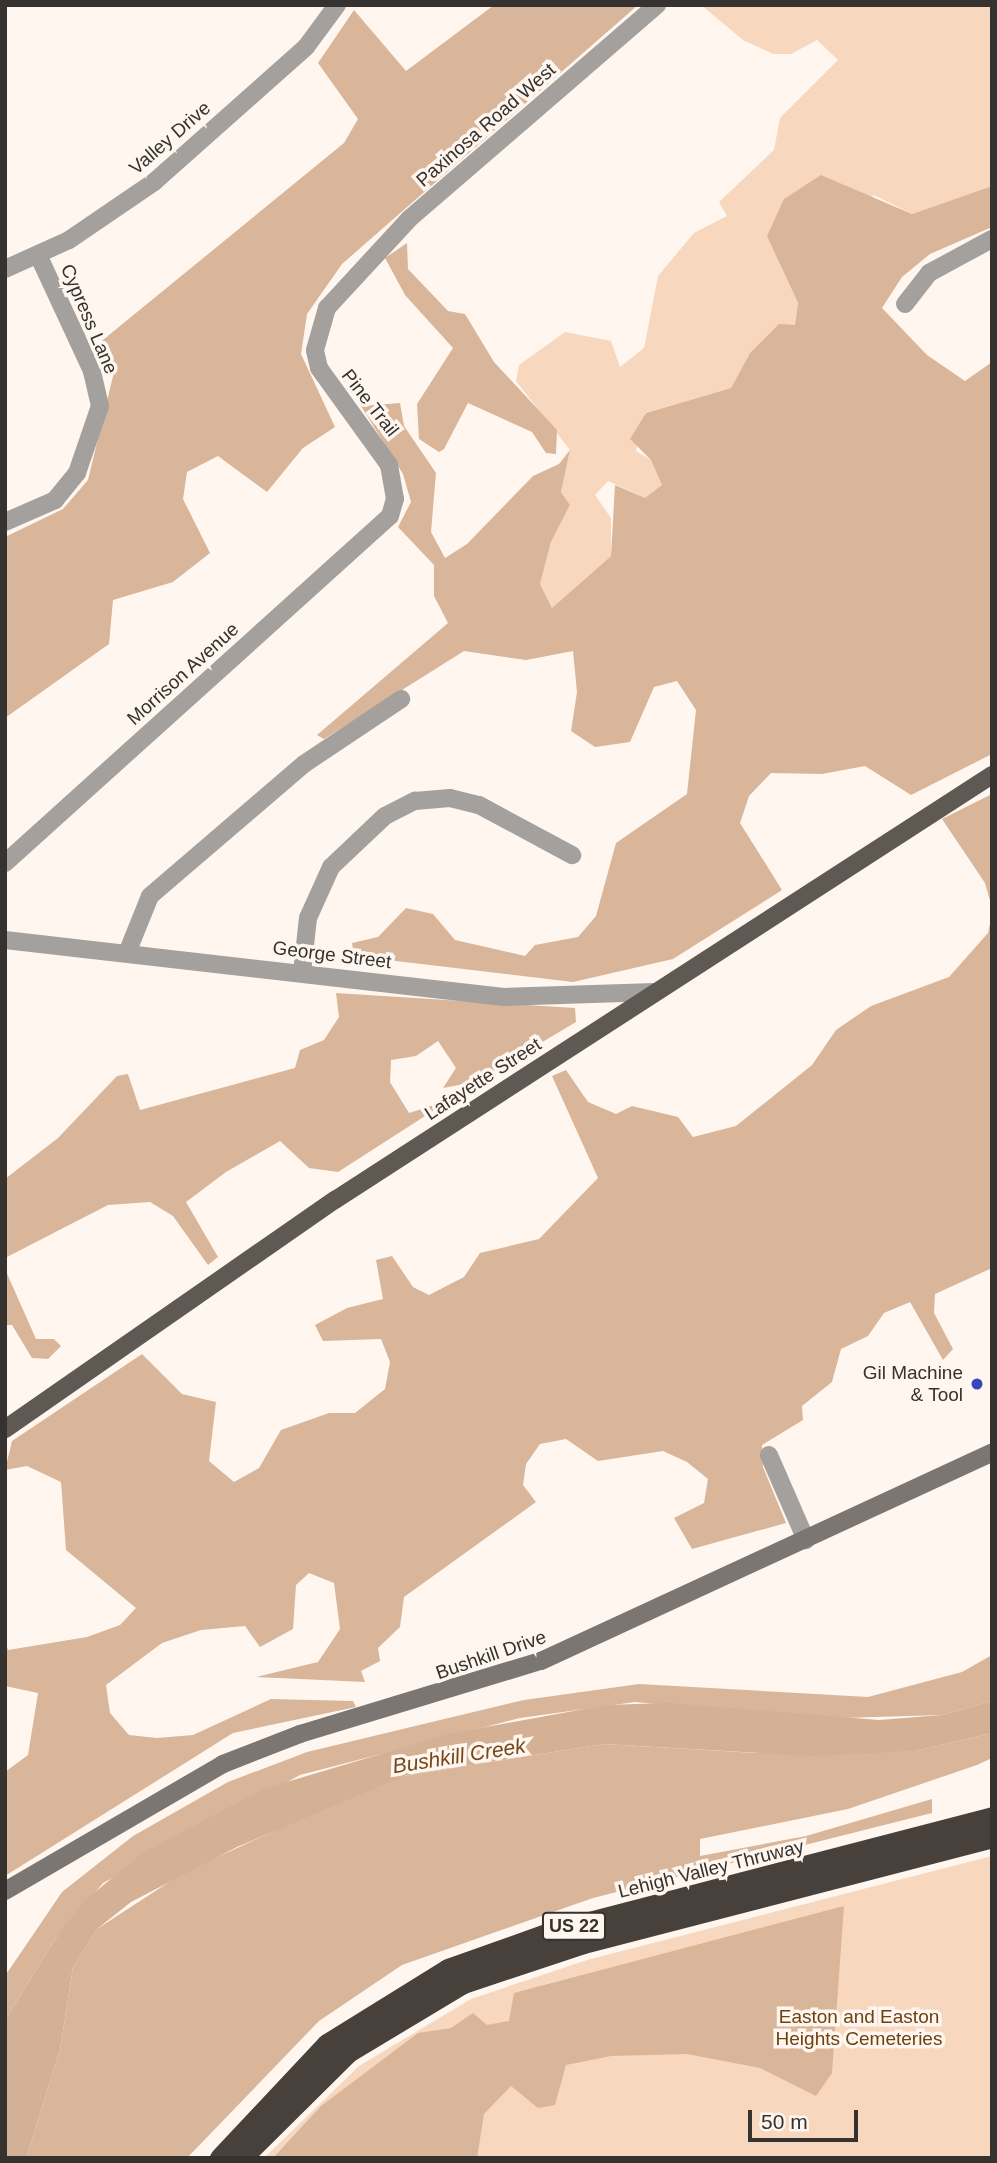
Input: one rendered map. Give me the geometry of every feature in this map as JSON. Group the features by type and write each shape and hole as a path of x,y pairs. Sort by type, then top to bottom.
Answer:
{"highway":[{"name":"Lehigh Valley Thruway","path":"220,2158 327,2044 397,1996 466,1962 555,1931 992,1817"},
{"name":"US 22","path":"241,2158 348,2052 463,1983 583,1943 992,1838"}],"main road":[{"name":"Lafayette Street","path":"5,1429 335,1200 992,775"}],"street":[{"name":"Valley Drive","path":"5,269 39,257 155,182 306,47 337,5"},
{"name":"Paxinosa Road West","path":"347,282 409,219 657,5"},
{"path":"905,304 929,273 992,239"},
{"name":"Cypress Lane","path":"5,522 55,500 77,473 100,406 92,371 39,257"},
{"name":"Pine Trail","path":"347,282 327,308 315,350 326,385 389,465 395,499 390,516"},
{"name":"Morrison Avenue","path":"5,863 390,516"},
{"path":"127,953 150,896 303,764 401,699"},
{"path":"302,973 308,918 331,867 385,816 415,801 450,798 479,805 572,855"},
{"name":"George Street","path":"5,940 504,997 655,992"},
{"name":"Bushkill Drive","path":"5,1891 223,1764 300,1734 541,1661 992,1453"},
{"path":"769,1455 806,1540"}],"green space":[{"path":"701,5 992,5 992,186 912,214 874,195 783,271 798,303 795,326 750,353 731,388 645,413 636,451 651,460 663,485 645,498 608,481 595,495 611,518 611,556 552,608 540,584 551,542 570,505 561,492 570,450 516,381 519,365 565,332 611,341 620,367 644,348 658,276 694,233 727,216 719,202 774,150 780,118 838,60 817,40 791,54 773,54 743,40"},
{"name":"Easton and Easton Heights Cemeteries","path":"992,1856 992,2158 264,2158 359,2066 471,1999 587,1960"}],"shaded area":[{"path":"494,5 638,5 342,264 307,314 301,354 335,427 303,448 267,492 218,456 187,472 183,499 210,553 173,582 113,600 109,644 5,718 5,537 63,509 88,480 114,372 98,344 344,143 358,119 318,63 354,10 406,71"},
{"path":"821,175 912,214 992,186 992,227 930,254 902,277 882,308 927,355 965,381 992,362 992,754 911,795 865,766 822,774 771,773 749,796 740,823 782,890 673,959 573,982 354,956 352,943 378,937 406,908 433,914 455,940 525,956 535,945 578,937 596,916 616,843 687,794 696,710 677,681 654,687 630,742 595,747 571,731 577,692 573,651 526,660 464,651 324,739 317,735 448,623 434,596 434,565 398,527 411,502 403,474 361,406 400,403 404,426 436,473 431,532 445,558 467,544 533,476 559,464 570,450 561,492 570,505 551,542 540,584 552,608 611,556 615,485 645,498 662,485 651,460 630,439 646,413 731,388 750,353 779,324 795,325 798,303 767,236 784,199"},
{"path":"407,243 408,269 448,311 465,314 494,362 557,430 556,454 546,453 532,432 468,403 444,449 439,452 419,439 417,404 453,348 405,295 385,258"},
{"path":"992,794 992,908 985,883 942,819"},
{"path":"992,914 992,1268 935,1294 934,1313 953,1349 943,1360 910,1302 884,1313 868,1336 841,1349 832,1382 802,1406 803,1420 762,1445 763,1467 786,1523 692,1549 674,1518 704,1503 708,1479 687,1462 663,1451 598,1461 566,1439 540,1444 526,1464 523,1485 536,1502 404,1597 400,1627 378,1648 380,1661 361,1671 365,1682 256,1677 318,1662 340,1629 334,1583 309,1573 296,1585 293,1629 260,1647 245,1626 201,1630 162,1643 106,1685 110,1713 129,1735 157,1738 193,1735 271,1699 353,1701 356,1707 233,1733 5,1876 5,1772 28,1755 38,1693 5,1686 5,1640 8,1650 87,1637 120,1625 136,1608 66,1550 61,1482 27,1466 5,1470 12,1441 142,1354 182,1394 216,1402 209,1461 234,1482 259,1468 281,1430 329,1413 355,1413 385,1389 390,1362 381,1339 323,1341 315,1325 347,1308 383,1299 376,1260 392,1256 413,1287 429,1295 464,1277 480,1253 539,1239 598,1178 552,1076 566,1070 588,1102 616,1114 632,1106 678,1117 693,1137 736,1126 812,1065 836,1030 871,1006 949,977 988,933"},
{"path":"336,993 575,1008 576,1022 475,1082 443,1088 456,1068 438,1041 416,1056 391,1060 390,1082 409,1113 450,1100 338,1172 309,1168 280,1141 226,1172 186,1202 218,1257 208,1265 173,1216 150,1202 108,1205 5,1258 5,1179 58,1138 117,1076 128,1074 140,1110 295,1068 300,1050 324,1040 339,1017"},
{"path":"5,1269 36,1339 54,1339 61,1346 48,1359 32,1358 12,1325 5,1325"},
{"path":"992,1655 992,1701 942,1715 807,1719 635,1702 520,1718 300,1775 103,1883 56,1938 5,2020 5,1976 62,1892 133,1836 228,1782 307,1752 524,1700 639,1684 868,1697 962,1672"},
{"path":"992,1733 992,1758 977,1765 848,1809 700,1839 700,1856 806,1836 932,1799 932,1813 593,1898 402,1965 319,2021 187,2158 26,2158 60,2050 73,1967 97,1929 183,1873 356,1793 404,1776 604,1744 756,1753 916,1751"},
{"path":"844,1906 832,2073 816,2096 760,2068 687,2054 611,2056 566,2065 555,2105 538,2108 511,2086 484,2114 477,2158 273,2158 321,2106 418,2033 451,2028 473,2013 487,2025 509,2021 514,1993"}],"water":[{"name":"Bushkill Creek","path":"992,1701 992,1733 916,1751 811,1756 604,1744 404,1776 237,1847 131,1902 97,1929 73,1967 60,2050 26,2158 5,2158 5,2020 56,1938 83,1902 141,1854 263,1789 448,1734 606,1705 668,1703 879,1720 942,1715"}],"place":[{"name":"Gil Machine & Tool","path":"977,1384"}]}
